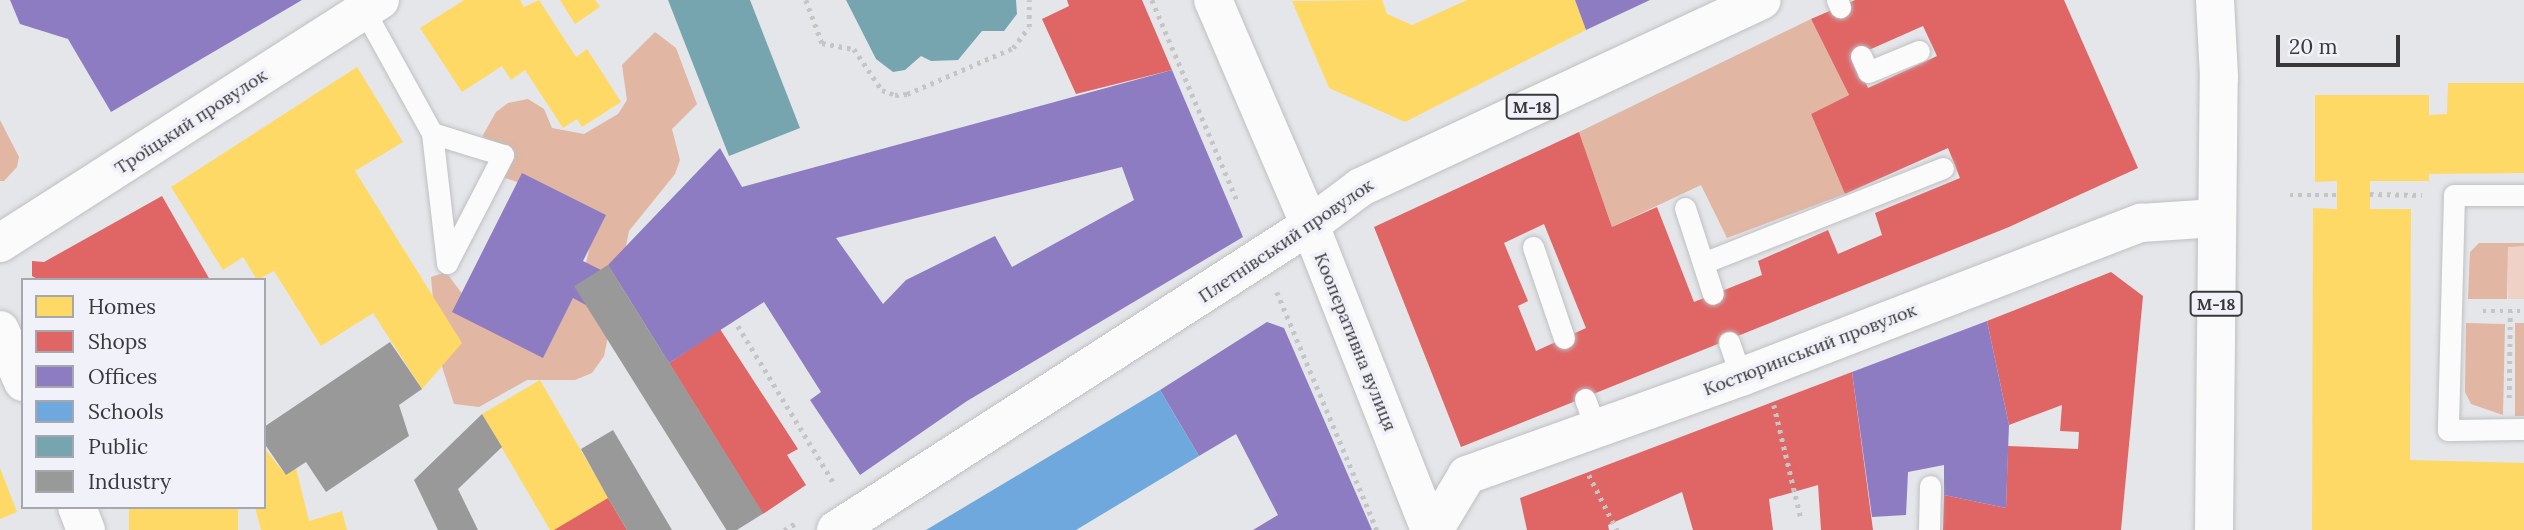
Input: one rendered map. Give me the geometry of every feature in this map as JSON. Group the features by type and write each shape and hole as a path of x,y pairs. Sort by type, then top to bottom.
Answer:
{"street":[{"name":"Кооперативна вулиця","path":"1214,0 1310,225 1432,530"},
{"name":"М-18","path":"2214,530 2219,77 2215,0"},
{"name":"Троїцький провулок","path":"0,243 372,5"},
{"name":"Плетнівський провулок","path":"838,513 1310,225 1360,187 1737,5"},
{"name":"Костюринський провулок","path":"1432,530 1466,475 1591,414 1735,360 2141,223 2216,218"},
{"path":"0,330 21,377"},
{"path":"77,509 86,530"}],"lane":[{"path":"372,5 432,133 447,263 503,155 432,133"},
{"path":"1861,55 1868,72 1919,51"},
{"path":"1703,263 1943,168"},
{"path":"2516,429 2448,430 2454,195 2524,195"},
{"path":"1685,208 1713,294"},
{"path":"1533,247 1564,338"},
{"path":"1929,530 1930,486"}],"path":[{"path":"806,0 822,43 854,49 883,90 895,95 907,94 1013,48 1029,27 1029,0"},
{"path":"1152,0 1238,203"},
{"path":"2370,194 2454,195"},
{"path":"2290,195 2337,195"},
{"path":"1274,285 1377,530"},
{"path":"2451,311 2524,311"},
{"path":"2510,311 2516,429"},
{"path":"738,326 838,513"},
{"path":"1773,401 1801,518"},
{"path":"1588,472 1617,530"}],"shaded area":[{"path":"1811,19 1849,95 1811,114 1845,194 1727,238 1701,185 1612,227 1579,132"},
{"path":"655,32 676,48 697,104 672,129 680,160 675,174 629,231 604,356 592,373 575,380 527,380 479,407 454,404 438,354 431,277 446,272 469,303 549,330 580,289 595,224 533,187 505,178 487,161 483,135 496,112 508,103 528,99 544,109 552,128 584,134 618,114 627,100 622,65"},
{"path":"0,120 19,157 17,167 4,181 0,181"},
{"path":"2479,243 2524,243 2524,246 2508,247 2507,299 2468,299 2470,252"},
{"path":"2508,246 2524,246 2524,299 2508,299"},
{"path":"2466,323 2505,324 2503,415 2471,404 2465,392"},
{"path":"2515,323 2524,323 2524,416 2515,416"}],"building: Homes":[{"path":"464,0 520,0 524,7 539,0 576,57 587,49 621,102 582,127 577,119 563,128 525,70 511,80 502,66 462,92 420,28"},
{"path":"560,0 595,0 600,7 575,24"},
{"path":"1382,0 1387,14 1412,25 1467,0 1575,0 1586,30 1405,122 1329,88 1292,1"},
{"path":"357,67 403,142 355,171 462,343 422,389 373,313 321,346 274,271 256,278 243,257 223,270 171,187"},
{"path":"2448,83 2524,83 2524,173 2429,174 2429,181 2370,181 2370,209 2411,209 2410,460 2524,463 2524,530 2312,530 2313,208 2337,209 2337,181 2315,182 2315,95 2429,95 2429,115 2447,114"},
{"path":"540,380 615,509 580,530 550,530 482,414"},
{"path":"266,450 286,475 296,468 309,521 342,511 347,530 261,530 256,509 266,509"},
{"path":"0,468 17,512 0,519"},
{"path":"129,509 238,509 238,530 129,530"}],"building: Shops":[{"path":"1067,0 1142,0 1172,70 1076,94 1042,19 1069,6"},
{"path":"1855,0 2064,0 2138,168 2009,227 1461,447 1374,227 1579,132 1612,227 1657,207 1694,302 1762,275 1758,261 1828,230 1838,254 1882,235 1875,213 1960,178 1948,148 1845,194 1811,114 1849,95 1811,19","holes":["1923,26 1937,56 1868,88 1858,64 1862,53","1544,224 1586,328 1536,351 1518,306 1528,301 1504,243"]},
{"path":"162,196 209,278 32,276 32,261 44,262"},
{"path":"2111,272 2143,296 2121,530 1943,530 1944,495 2006,508 2008,446 2078,449 2079,432 2060,431 2062,405 2009,425 1987,321"},
{"path":"720,329 798,449 787,455 806,485 763,514 669,363"},
{"path":"1852,372 1873,530 1821,530 1818,485 1769,499 1773,530 1693,530 1682,492 1608,525 1609,530 1527,530 1520,498"},
{"path":"608,498 627,530 554,530"}],"building: Offices":[{"path":"10,0 302,0 111,112 68,39 20,24"},
{"path":"1575,0 1650,0 1586,30"},
{"path":"1172,70 1243,237 967,401 860,475 810,400 821,392 764,302 669,363 608,265 720,148 742,187","holes":["1122,167 1134,200 1012,267 995,236 906,280 883,304 836,238"]},
{"path":"522,173 606,215 583,261 603,271 586,305 573,298 543,358 452,312"},
{"path":"1987,321 2009,425 2006,508 1944,495 1944,465 1908,472 1906,515 1872,517 1852,372"},
{"path":"1267,322 1284,328 1372,530 1253,530 1278,515 1236,434 1199,456 1160,390"}],"building: Schools":[{"path":"1160,390 1199,456 1076,530 926,530"}],"building: Public":[{"path":"668,0 750,0 800,128 729,156"},
{"path":"846,0 1016,0 1017,14 1004,31 982,31 958,60 931,61 921,56 905,70 893,72 876,59"}],"building: Industry":[{"path":"608,265 763,513 737,530 726,530 574,286"},
{"path":"390,342 422,389 399,405 409,436 326,492 306,462 286,475 266,446 266,426"},
{"path":"482,414 502,447 458,489 478,530 438,530 414,480"},
{"path":"613,430 672,530 627,530 608,498 581,449"}]}
